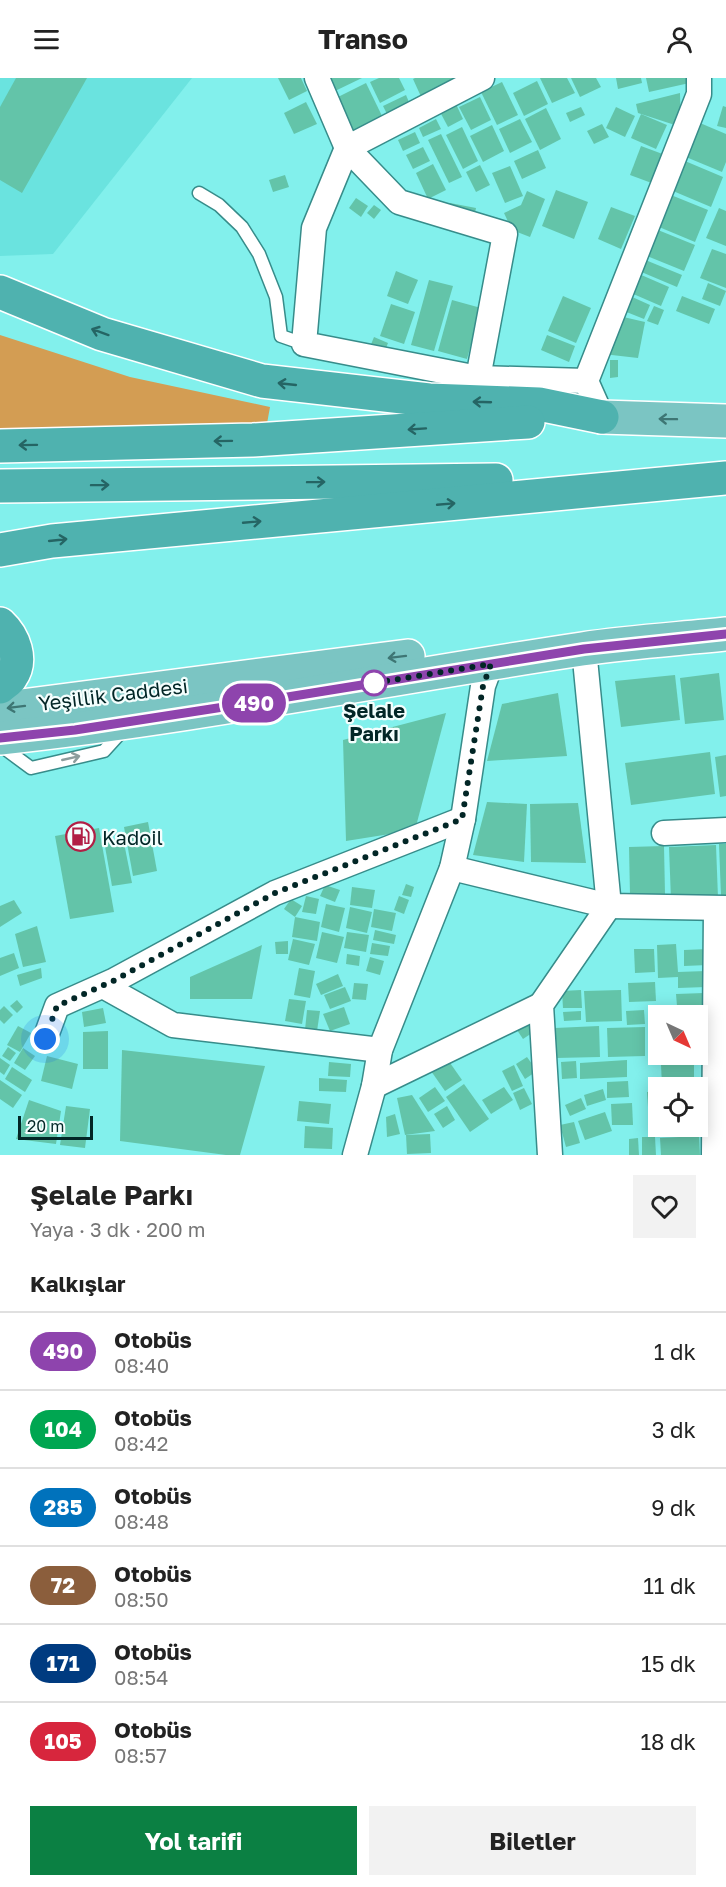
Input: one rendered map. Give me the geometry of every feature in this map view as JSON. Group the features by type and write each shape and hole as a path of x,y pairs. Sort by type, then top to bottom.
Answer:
{"highway":[{"path":"0,292 102,334 262,381 429,400 538,404 602,417"},
{"path":"0,446 253,440 602,417"},
{"path":"0,486 726,478"},
{"path":"0,550 52,541 726,478"},
{"path":"0,624 7,630 16,646 16,664 11,677 0,687"}],"main road":[{"path":"602,417 726,421"},
{"name":"Yeşillik Caddesi","path":"0,709 580,634 726,620"},
{"name":"Yeşillik Caddesi","path":"0,738 75,730 281,699 584,649 726,634"}],"street":[{"path":"317,78 347,148 399,202 505,234 478,378"},
{"path":"602,417 586,381 699,94 699,78"},
{"path":"471,80 347,148 314,228 304,344 478,378 586,381"},
{"path":"374,1086 541,1005 609,906 584,649"},
{"path":"355,1155 374,1086 380,1050 452,868 483,686 491,664"},
{"path":"45,1039 57,1006 103,986 275,893 462,819"},
{"path":"664,833 726,830"},
{"path":"452,868 609,906 721,908 720,1071 714,1155"},
{"path":"103,986 173,1025 380,1050"},
{"path":"541,1005 550,1155"}],"lane":[{"path":"199,193 219,205 242,227 259,254 276,297 281,336 304,344"},
{"path":"0,745 31,768 104,750 132,721"}],"shaded area":[{"path":"0,78 192,78 53,254 0,256"},
{"path":"0,335 130,377 270,407 266,429 0,432"}],"building":[{"path":"16,78 87,78 22,193 0,180 0,107"},
{"path":"278,78 301,78 307,91 289,100"},
{"path":"329,78 362,78 335,91"},
{"path":"379,78 399,78 405,90 380,103 370,82"},
{"path":"453,78 457,85 423,101 413,79"},
{"path":"540,78 567,78 575,93 552,103"},
{"path":"571,78 596,78 601,87 580,97"},
{"path":"616,78 641,78 642,83 618,89"},
{"path":"646,78 693,78 694,82 649,92"},
{"path":"537,81 548,104 524,116 513,93"},
{"path":"502,82 518,115 497,125 481,92"},
{"path":"366,83 383,118 353,133 336,98"},
{"path":"680,93 681,127 638,113 636,104"},
{"path":"406,95 411,107 389,118 383,106"},
{"path":"480,97 491,120 471,130 459,107"},
{"path":"306,102 317,124 294,134 284,113"},
{"path":"455,102 463,119 448,127 439,110"},
{"path":"723,106 726,107 726,128 717,126"},
{"path":"581,107 585,115 570,122 566,113"},
{"path":"616,107 635,116 625,137 606,128"},
{"path":"546,108 561,139 540,150 525,119"},
{"path":"641,114 667,125 656,149 631,138"},
{"path":"436,119 441,129 423,137 419,128"},
{"path":"520,119 532,142 510,153 499,129"},
{"path":"700,123 726,134 726,162 722,172 686,157"},
{"path":"602,124 609,137 594,144 587,131"},
{"path":"492,125 504,151 483,162 470,136"},
{"path":"462,127 478,161 463,169 446,135"},
{"path":"415,132 420,143 403,151 398,140"},
{"path":"441,134 462,177 449,183 428,140"},
{"path":"641,146 668,156 657,185 630,175"},
{"path":"423,147 430,161 413,169 406,155"},
{"path":"538,150 546,168 522,179 514,161"},
{"path":"685,161 723,177 711,207 673,191"},
{"path":"433,164 446,190 428,199 416,173"},
{"path":"480,165 490,185 476,192 466,172"},
{"path":"510,166 523,196 505,203 492,173"},
{"path":"285,175 289,187 273,192 269,180"},
{"path":"556,190 588,202 574,239 542,226"},
{"path":"527,191 545,199 530,237 512,230 504,213 521,205"},
{"path":"671,195 708,210 695,242 659,227"},
{"path":"356,198 368,206 361,217 349,208"},
{"path":"450,203 476,208 474,218 448,213"},
{"path":"374,205 381,210 374,219 367,213"},
{"path":"611,207 635,216 621,249 598,239"},
{"path":"719,208 726,211 726,246 706,238"},
{"path":"658,230 695,245 684,271 647,256"},
{"path":"712,249 726,254 726,288 700,278"},
{"path":"643,259 682,275 677,287 639,271"},
{"path":"396,271 418,280 408,304 387,296"},
{"path":"639,274 669,287 661,306 631,293"},
{"path":"429,280 453,286 434,351 411,345"},
{"path":"708,283 726,291 720,306 702,299"},
{"path":"563,296 591,308 576,343 548,331"},
{"path":"630,296 650,305 644,319 624,311"},
{"path":"682,296 715,309 709,324 676,311"},
{"path":"452,300 481,308 467,359 438,351"},
{"path":"391,304 415,312 404,344 380,336"},
{"path":"654,306 664,310 658,325 647,321"},
{"path":"619,316 645,322 638,358 603,354"},
{"path":"547,335 575,346 569,362 541,350"},
{"path":"374,337 388,343 384,353 370,347"},
{"path":"610,360 618,360 618,377 610,378"},
{"path":"719,673 724,720 685,724 680,678"},
{"path":"675,675 680,720 621,727 615,681"},
{"path":"558,693 567,756 487,761 502,704"},
{"path":"446,713 415,830 346,841 343,740"},
{"path":"710,752 715,794 631,805 625,763"},
{"path":"726,755 726,796 720,797 715,757"},
{"path":"487,802 527,804 524,862 473,855"},
{"path":"578,803 586,863 531,862 530,804"},
{"path":"148,822 157,871 133,876 124,827"},
{"path":"99,828 114,912 70,919 55,836"},
{"path":"123,838 132,883 112,886 104,841"},
{"path":"719,844 726,844 726,896 721,896"},
{"path":"716,845 718,898 671,900 669,847"},
{"path":"664,846 665,894 630,895 629,847"},
{"path":"406,884 414,887 411,897 402,895"},
{"path":"325,885 340,890 335,902 320,896"},
{"path":"352,887 375,890 372,908 350,905"},
{"path":"306,896 319,899 316,914 302,912"},
{"path":"399,896 409,900 404,914 394,910"},
{"path":"291,899 302,906 295,917 284,909"},
{"path":"14,900 22,913 0,927 0,906"},
{"path":"326,904 345,908 339,932 321,927"},
{"path":"350,907 372,912 367,933 346,928"},
{"path":"374,909 396,913 392,931 371,927"},
{"path":"295,917 320,922 317,941 292,937"},
{"path":"37,926 46,962 23,967 15,934"},
{"path":"375,930 396,935 394,944 373,940"},
{"path":"322,932 344,937 337,963 316,958"},
{"path":"347,932 369,935 366,952 344,948"},
{"path":"293,939 315,944 309,965 288,960"},
{"path":"288,941 288,954 276,954 275,942"},
{"path":"372,943 390,946 388,956 370,954"},
{"path":"676,944 678,972 706,971 706,987 678,988 678,977 658,978 657,945"},
{"path":"262,945 252,999 190,999 190,977"},
{"path":"634,949 654,949 655,972 635,973"},
{"path":"708,949 708,965 684,966 684,950"},
{"path":"14,953 19,968 0,976 0,958"},
{"path":"347,954 360,956 359,966 346,964"},
{"path":"370,957 384,961 380,975 366,971"},
{"path":"41,968 42,978 20,986 17,975"},
{"path":"299,968 315,971 310,998 294,995"},
{"path":"338,974 343,986 321,995 316,984"},
{"path":"655,982 656,1001 629,1002 628,983"},
{"path":"354,983 368,984 366,1000 352,999"},
{"path":"345,987 351,1001 330,1009 324,995"},
{"path":"581,990 582,1008 563,1008 562,991"},
{"path":"621,990 622,1021 586,1022 584,991"},
{"path":"704,993 704,1005 677,1005 676,994"},
{"path":"289,999 306,1001 302,1024 285,1021"},
{"path":"17,1000 23,1007 17,1013 10,1006"},
{"path":"4,1006 13,1015 4,1024 0,1020 0,1010"},
{"path":"344,1007 350,1024 330,1031 323,1014"},
{"path":"103,1008 106,1023 84,1027 82,1012"},
{"path":"307,1010 320,1011 317,1031 305,1030"},
{"path":"644,1010 645,1024 627,1025 626,1011"},
{"path":"581,1011 581,1020 564,1021 563,1012"},
{"path":"532,1020 538,1029 523,1039 517,1030"},
{"path":"18,1026 31,1033 20,1052 7,1045"},
{"path":"599,1026 600,1057 556,1058 555,1028"},
{"path":"645,1027 645,1056 608,1057 607,1028"},
{"path":"108,1031 108,1069 83,1069 83,1032"},
{"path":"8,1047 16,1053 10,1061 2,1056"},
{"path":"23,1048 35,1056 25,1070 14,1063"},
{"path":"122,1050 265,1066 240,1155 120,1141"},
{"path":"47,1056 78,1064 72,1089 41,1081"},
{"path":"527,1057 537,1071 525,1079 516,1064"},
{"path":"0,1058 10,1065 4,1075 0,1072"},
{"path":"448,1060 462,1080 445,1091 431,1071"},
{"path":"627,1060 627,1077 580,1079 580,1063"},
{"path":"576,1061 577,1078 562,1079 561,1062"},
{"path":"329,1062 351,1064 350,1077 328,1076"},
{"path":"514,1065 523,1086 512,1091 502,1071"},
{"path":"661,1065 694,1065 694,1077 662,1077"},
{"path":"12,1067 32,1080 25,1092 5,1079"},
{"path":"319,1078 347,1080 346,1092 319,1091"},
{"path":"0,1080 22,1095 13,1108 0,1099"},
{"path":"628,1081 629,1097 607,1098 607,1082"},
{"path":"464,1084 489,1119 470,1132 446,1097"},
{"path":"435,1087 445,1101 428,1112 419,1098"},
{"path":"504,1087 513,1100 491,1114 482,1100"},
{"path":"524,1088 532,1104 520,1110 513,1093"},
{"path":"603,1089 606,1100 587,1106 584,1095"},
{"path":"412,1095 435,1131 405,1135 397,1098"},
{"path":"581,1098 586,1109 570,1116 565,1105"},
{"path":"29,1100 61,1111 56,1144 16,1139"},
{"path":"299,1101 331,1104 329,1124 297,1121"},
{"path":"632,1103 633,1125 612,1125 611,1104"},
{"path":"66,1106 90,1109 85,1148 60,1145"},
{"path":"447,1106 455,1120 443,1128 434,1114"},
{"path":"605,1112 612,1131 585,1140 578,1121"},
{"path":"395,1114 400,1134 387,1137 386,1117"},
{"path":"574,1122 580,1143 566,1147 560,1125"},
{"path":"305,1126 333,1128 332,1149 304,1148"},
{"path":"430,1134 431,1153 407,1154 406,1135"},
{"path":"642,1137 655,1137 656,1155 642,1155"},
{"path":"699,1137 700,1155 661,1155 660,1138"},
{"path":"638,1138 639,1155 629,1155 629,1139"}],"bus line":[{"name":"490","path":"0,738 75,730 584,649 726,634"}],"place":[{"name":"Şelale Parkı","path":"374,683"},
{"name":"Kadoil","path":"81,837"}],"route":[{"path":"45,1039 57,1006 113,981 275,893 462,819 483,686 491,664 374,683"}]}
